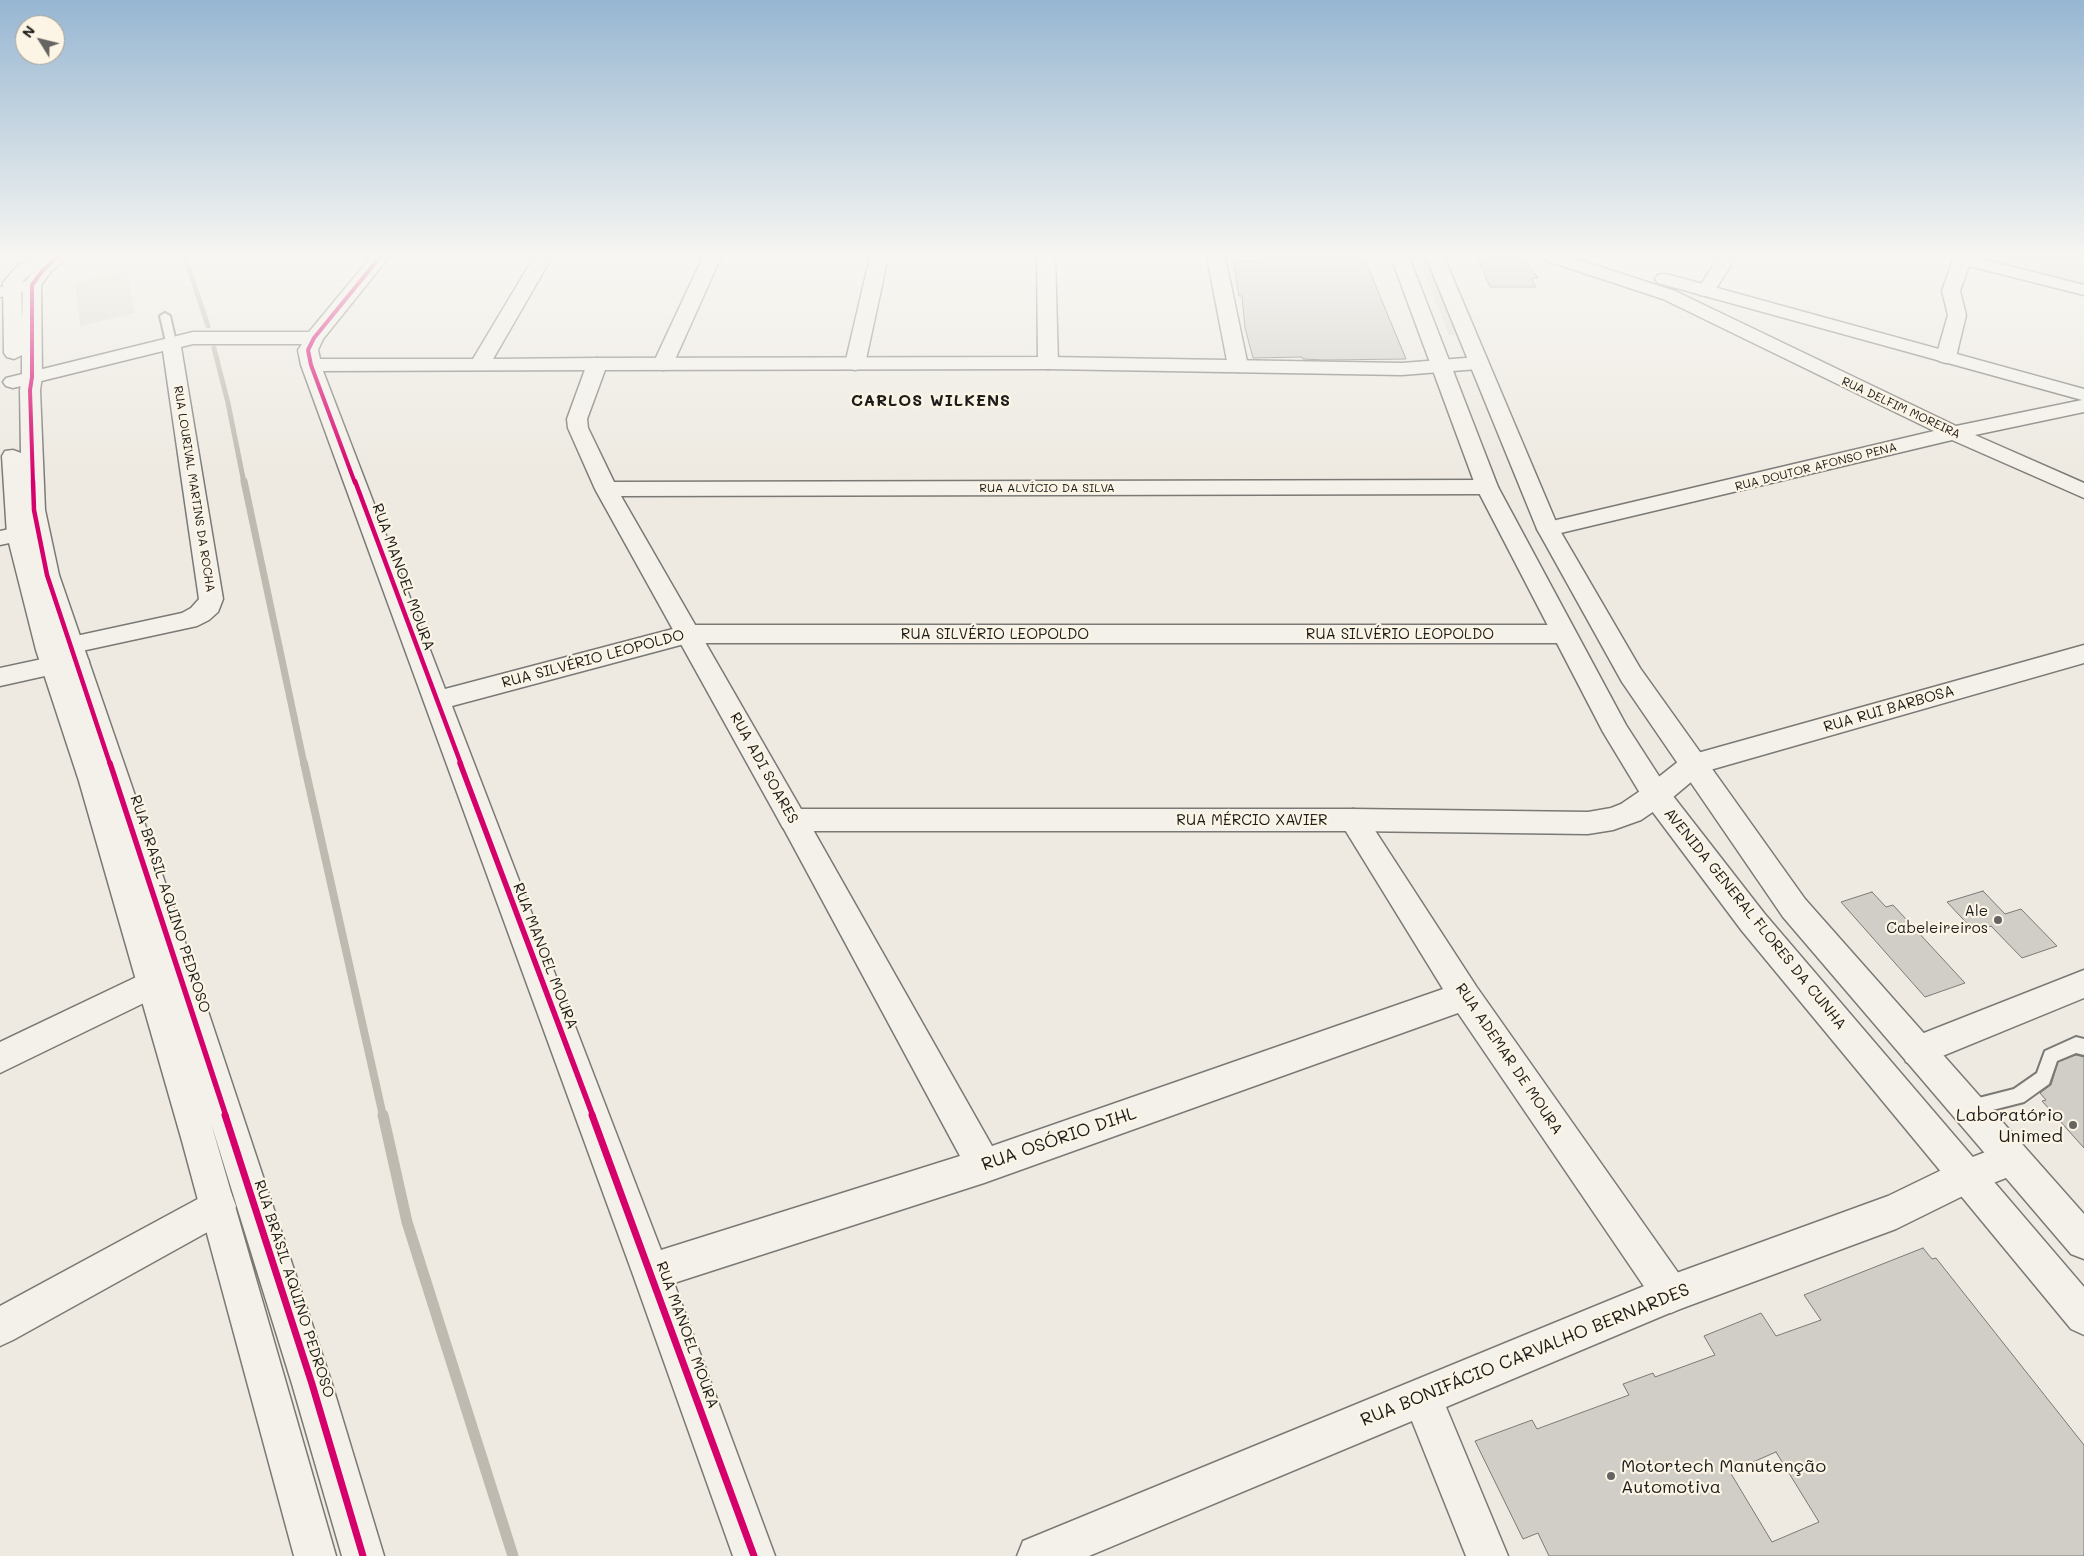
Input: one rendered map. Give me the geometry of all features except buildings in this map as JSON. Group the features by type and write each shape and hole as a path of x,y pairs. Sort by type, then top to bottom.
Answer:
{"street":[{"name":"RUA BRASIL AQUINO PEDROSO","path":"17,330 15,351 22,380 30,390 34,510 19,534 47,575 67,657 156,900 165,977 218,1206 315,1556"},
{"path":"312,351 327,330"},
{"path":"480,364 500,330"},
{"path":"663,364 679,330"},
{"path":"855,364 863,330"},
{"path":"1047,330 1048,363"},
{"path":"1231,330 1238,366"},
{"name":"AVENIDA GENERAL FLORES DA CUNHA","path":"1428,330 1487,488 1616,732 1656,795 1753,922 2084,1316"},
{"path":"1465,330 1548,529 1631,675 1794,908 2084,1242"},
{"name":"RUA DELFIM MOREIRA","path":"1740,330 1954,433 2084,491"},
{"path":"1846,330 2084,395"},
{"path":"1946,357 1954,330"},
{"path":"22,380 171,342 208,336 312,351 480,364 1048,363 1402,369 1443,367 1478,362"},
{"name":"RUA LOURIVAL MARTINS DA ROCHA","path":"67,657 188,620 200,614 209,606 211,599 171,342"},
{"name":"RUA MANOEL MOURA","path":"312,351 436,701 650,1272 754,1556"},
{"name":"RUA ADI SOARES","path":"597,364 577,419 578,428 606,489 793,820 984,1166"},
{"name":"RUA DOUTOR AFONSO PENA","path":"1548,529 1954,433 2084,406"},
{"name":"RUA ALVÍCIO DA SILVA","path":"606,489 1487,488"},
{"name":"RUA SILVÉRIO LEOPOLDO","path":"436,701 688,634 1563,634"},
{"name":"RUA RUI BARBOSA","path":"1694,764 2084,654"},
{"path":"0,677 67,657"},
{"name":"RUA MÉRCIO XAVIER","path":"793,820 1353,820 1588,823 1613,819 1631,812 1656,795 1694,764"},
{"name":"RUA ADEMAR DE MOURA","path":"1353,820 1465,996 1671,1294"},
{"name":"RUA BRASIL AQUINO PEDROSO","path":"165,977 312,1384 363,1556"},
{"path":"0,1058 165,977"},
{"path":"1918,1051 2084,984"},
{"name":"RUA OSÓRIO DIHL","path":"650,1272 984,1166 1465,996"},
{"name":"RUA BONIFÁCIO CARVALHO BERNARDES","path":"1038,1556 1085,1547 1422,1398 1671,1294 1896,1211 1966,1176 2012,1159"},
{"path":"0,1327 218,1206"},
{"path":"1422,1398 1487,1556"}],"lane":[{"path":"168,330 171,342"},
{"path":"1968,1109 2018,1096 2043,1078 2051,1056 2076,1045 2084,1047"}],"shaded area":[{"path":"1447,330 1457,330 1459,335 1449,335"}],"waterway":[{"path":"214,348 228,403 244,483"},
{"path":"244,481 304,764"},
{"path":"304,763 383,1116"},
{"path":"383,1115 407,1222 513,1556"}],"cycle path":[{"path":"31,330 32,377 30,390 34,510 47,575 156,900 312,1384 363,1556"},
{"path":"321,330 308,350 311,365 651,1272 754,1556"}],"place":[{"name":"Ale Cabeleireiros","path":"1998,920"},
{"name":"Laboratório Unimed","path":"2073,1125"},
{"name":"Motortech Manutenção Automotiva","path":"1611,1476"}],"district":[{"name":"CARLOS WILKENS","path":"931,401"}]}
